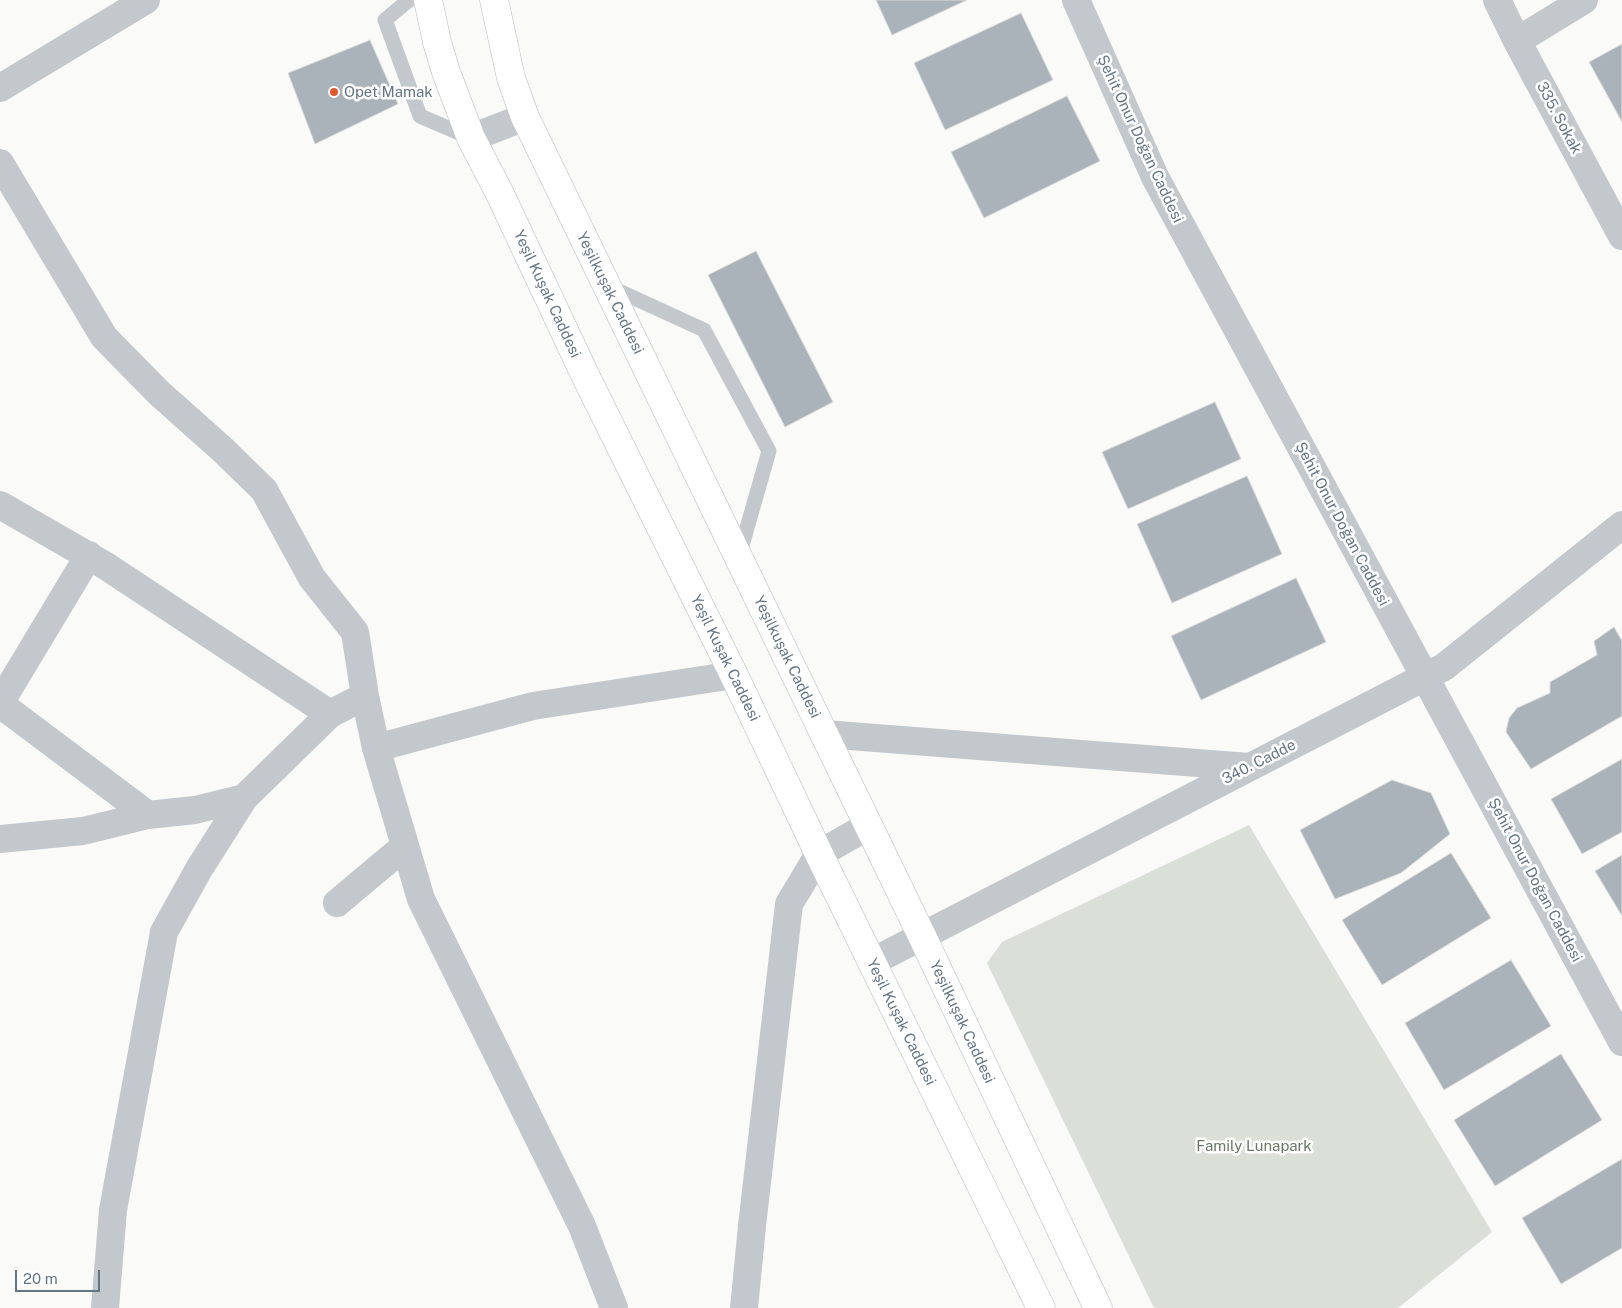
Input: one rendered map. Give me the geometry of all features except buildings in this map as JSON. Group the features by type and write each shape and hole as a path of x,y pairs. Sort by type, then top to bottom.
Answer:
{"main road":[{"name":"Yeşil Kuşak Caddesi","path":"428,0 446,72 471,138 734,675 1040,1308"},
{"name":"Yeşilkuşak Caddesi","path":"494,0 511,78 525,116 922,936 1098,1308"}],"street":[{"path":"0,88 122,7 146,0"},
{"name":"Şehit Onur Doğan Caddesi","path":"1076,0 1155,177 1622,1042"},
{"name":"335. Sokak","path":"1497,0 1517,42 1622,236"},
{"path":"1517,42 1584,0"},
{"path":"471,138 525,116"},
{"path":"0,162 104,337 159,393 223,450 264,490 312,578 355,632 365,696 376,748 421,899 582,1226 614,1308"},
{"path":"0,506 89,555 330,714"},
{"name":"340. Cadde","path":"872,962 1444,667 1622,525"},
{"path":"89,555 0,704 148,815"},
{"path":"376,748 533,706 734,675"},
{"path":"105,1308 113,1210 164,932 199,869 244,798 330,714 365,696"},
{"path":"824,734 1249,767"},
{"path":"0,840 83,831 148,815 195,810 244,798"},
{"path":"744,1308 789,904 819,854 868,826"},
{"path":"337,903 405,846"}],"lane":[{"path":"409,0 385,20 420,116 471,138"},
{"path":"606,285 704,330 769,452 738,558"}],"green space":[{"name":"Family Lunapark","path":"1249,825 1492,1232 1398,1308 1154,1308 987,963 1002,942"}],"place":[{"name":"Opet Mamak","path":"334,92"}]}
